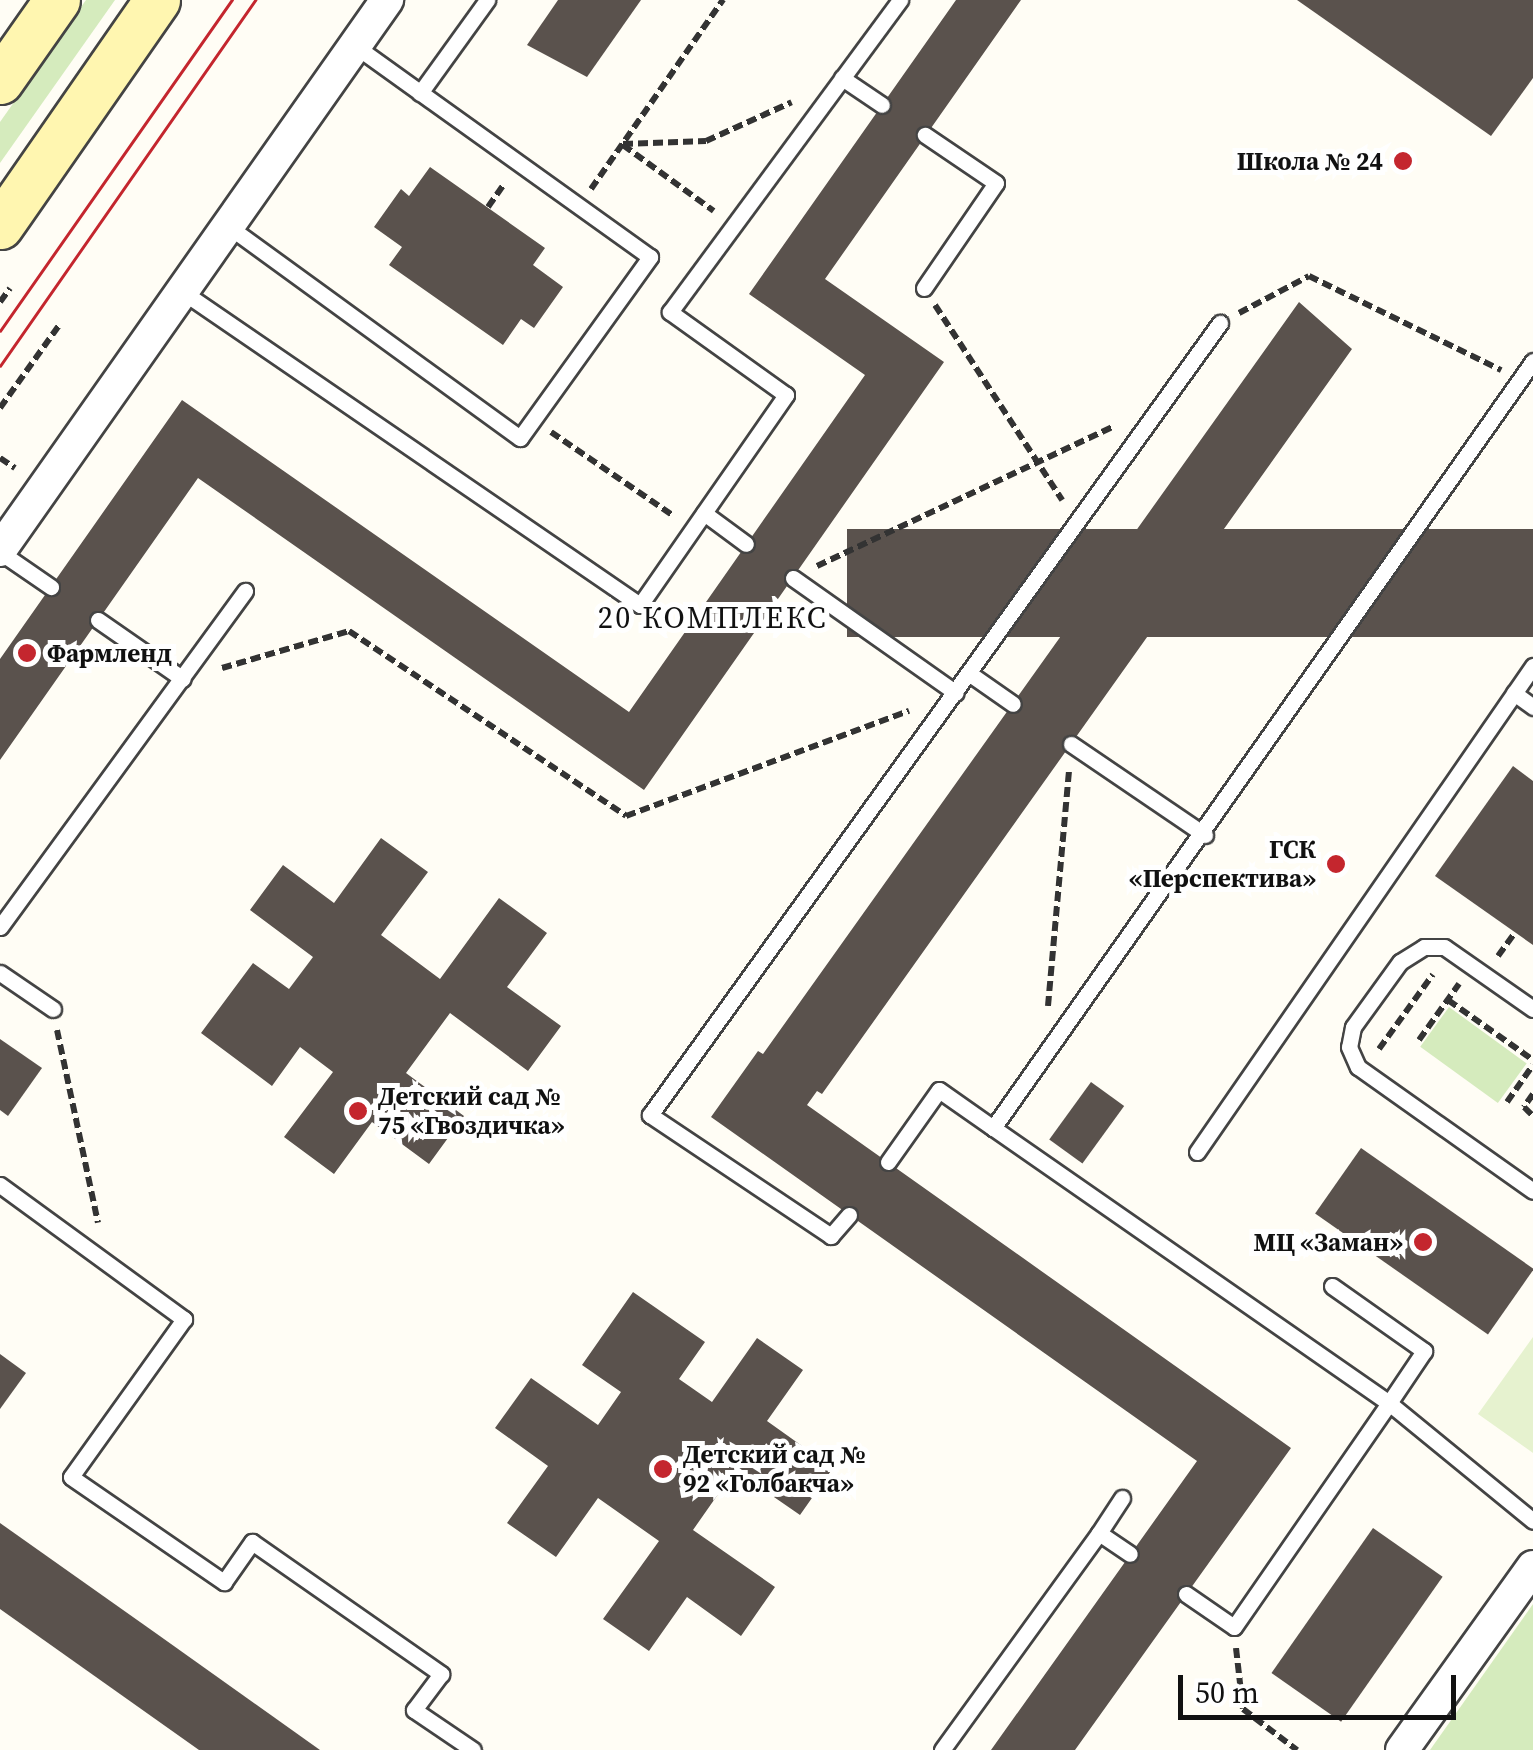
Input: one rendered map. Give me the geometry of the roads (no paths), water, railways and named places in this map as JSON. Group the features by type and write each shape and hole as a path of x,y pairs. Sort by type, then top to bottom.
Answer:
{"main road":[{"path":"0,81 57,0"},
{"path":"0,226 157,0"}],"street":[{"path":"0,551 387,0"},
{"path":"1402,1750 1533,1567"}],"lane":[{"path":"420,93 487,0"},
{"path":"182,292 640,605 786,395 670,312 900,0"},
{"path":"228,226 520,438 650,257 355,46"},
{"path":"842,78 882,105"},
{"path":"924,288 996,182 926,136"},
{"path":"849,1214 831,1236 646,1121 1220,323"},
{"path":"993,1128 1205,835 1533,361"},
{"path":"704,514 746,544"},
{"path":"0,551 50,587"},
{"path":"793,578 956,693"},
{"path":"0,928 246,590"},
{"path":"98,620 183,679"},
{"path":"1197,1152 1533,666"},
{"path":"970,674 1012,704"},
{"path":"1514,693 1533,707"},
{"path":"1071,744 1205,835"},
{"path":"1533,1009 1450,950 1435,946 1407,955 1353,1027 1349,1047 1364,1070 1533,1191"},
{"path":"0,972 52,1009"},
{"path":"888,1162 939,1090 1388,1402 1533,1521"},
{"path":"0,1184 184,1319 71,1478 224,1582 252,1542 442,1674 414,1710 473,1750"},
{"path":"1186,1594 1234,1627 1424,1351 1332,1286"},
{"path":"942,1750 1122,1498"},
{"path":"1099,1533 1130,1554"}],"tram line":[{"path":"0,331 232,0"},
{"path":"0,366 255,0"}],"place":[{"name":"Школа № 24","path":"1403,161"},
{"name":"Фармленд","path":"27,653"},
{"name":"ГСК «Перспектива»","path":"1336,864"},
{"name":"Детский сад № 75 «Гвоздичка»","path":"358,1111"},
{"name":"МЦ «Заман»","path":"1423,1242"},
{"name":"Детский сад № 92 «Голбакча»","path":"663,1469"}],"district":[{"name":"20 КОМПЛЕКС","path":"713,618"}]}
